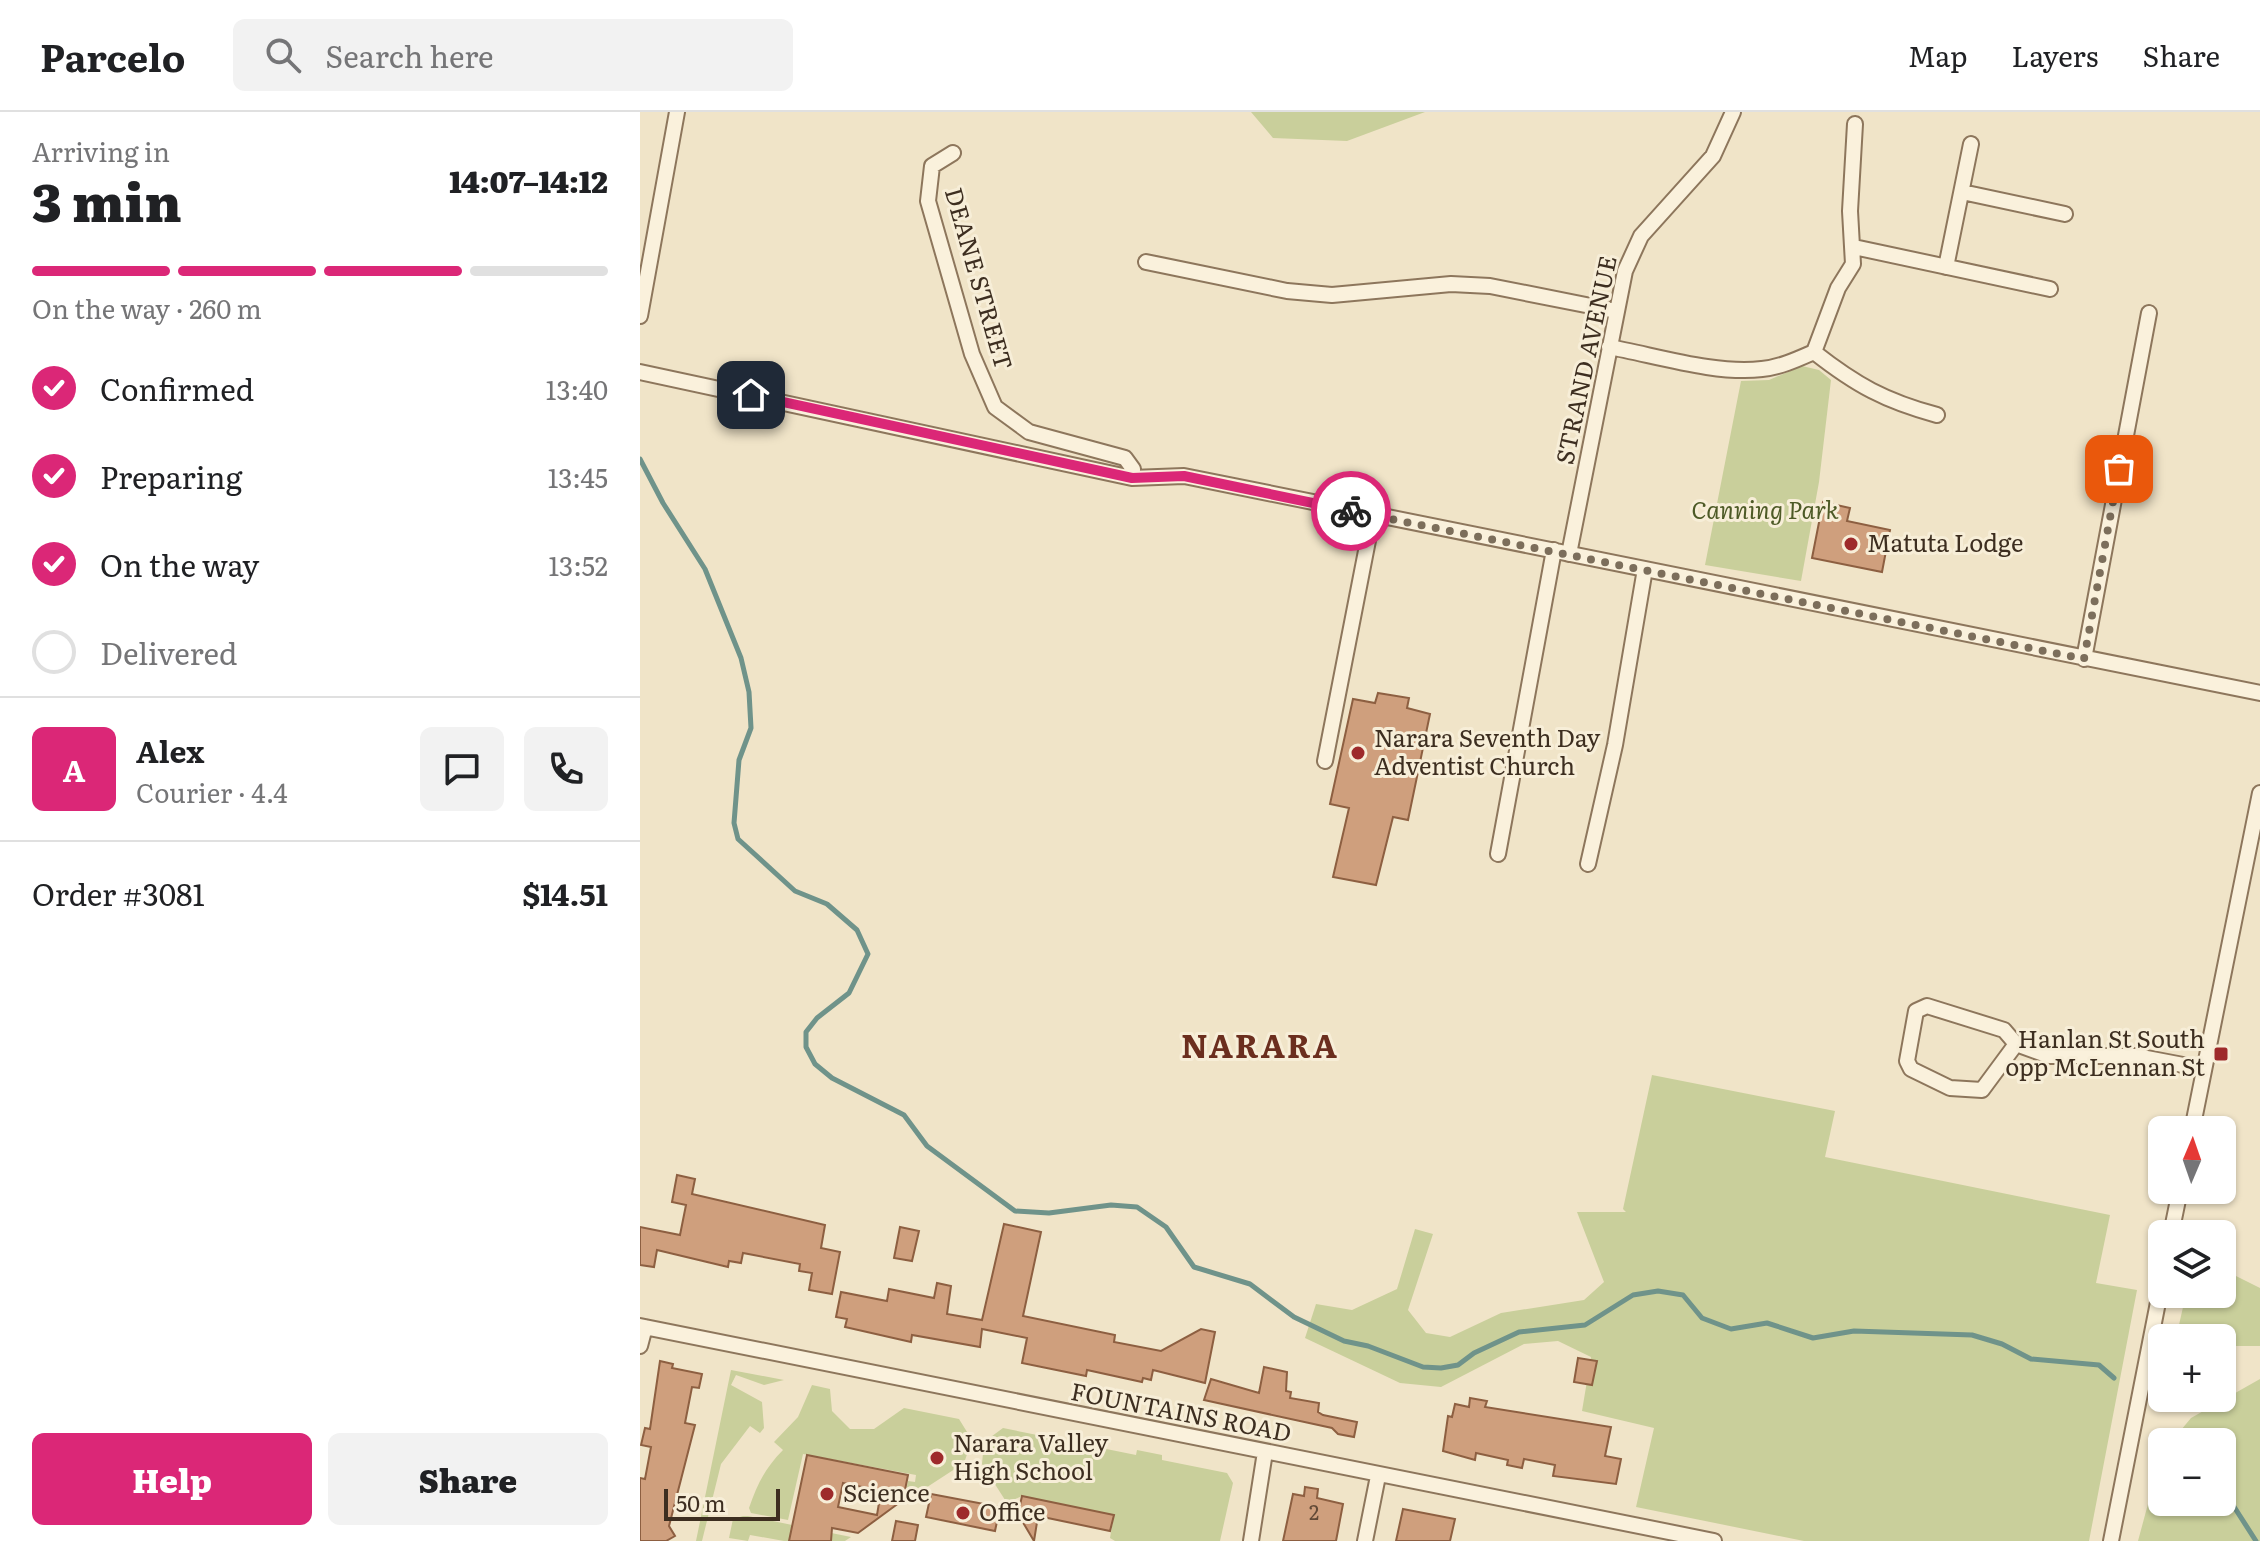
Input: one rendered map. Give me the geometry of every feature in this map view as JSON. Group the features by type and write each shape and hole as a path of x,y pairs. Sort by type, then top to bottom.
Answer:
{"street":[{"path":"640,316 677,112"},
{"name":"STRAND AVENUE","path":"1569,554 1625,271 1641,236 1702,171 1733,112"},
{"path":"1609,347 1705,365 1760,370 1789,363 1814,352 1835,294 1853,264 1850,211 1855,124"},
{"path":"1946,267 1971,144"},
{"name":"DEANE STREET","path":"953,153 932,166 928,201 972,354 995,407 1029,432 1125,458 1133,469 1132,478"},
{"path":"1962,192 2065,214"},
{"path":"1854,247 2050,289"},
{"path":"1146,262 1287,291 1332,295 1464,284 1490,286 1616,311"},
{"path":"2084,659 2149,313"},
{"path":"1814,352 1858,386 1897,404 1937,415"},
{"path":"640,372 1132,478 1184,476 2260,693"},
{"path":"1325,761 1373,515"},
{"path":"1498,854 1554,550"},
{"path":"1588,864 1615,745 1645,569"},
{"path":"2195,1116 2260,793"},
{"path":"2016,1044 1982,1090 1950,1088 1911,1069 1907,1061 1916,1011 1927,1006 2004,1030 2016,1044 2049,1056 2136,1056 2204,1069"},
{"path":"2111,1541 2157,1308"},
{"path":"640,1346 642,1327"},
{"name":"FOUNTAINS ROAD","path":"642,1327 1714,1541"},
{"path":"1251,1541 1265,1452"},
{"path":"1365,1541 1378,1476"}],"green space":[{"path":"1251,112 1425,112 1347,141 1273,138"},
{"name":"Canning Park","path":"1802,366 1819,370 1831,380 1819,482 1801,581 1705,565 1741,381 1769,380"},
{"path":"1652,1075 1835,1111 1825,1157 2110,1215 2096,1283 2137,1290 2089,1541 1804,1541 1636,1507 1654,1428 1582,1411 1591,1357 1558,1341 1524,1344 1441,1387 1400,1383 1305,1338 1316,1304 1352,1310 1397,1289 1415,1229 1433,1234 1408,1310 1426,1333 1450,1337 1501,1313 1584,1300 1604,1282 1577,1212 1626,1212 1623,1209"},
{"path":"2236,1276 2260,1288 2260,1346 2236,1346 2236,1324 2179,1324 2183,1308 2236,1308"},
{"path":"731,1370 784,1380 764,1385 736,1375 731,1385 762,1402 764,1428 760,1433 750,1426 721,1464 702,1541 696,1541"},
{"path":"2260,1379 2260,1541 2138,1541 2148,1504 2148,1516 2236,1516 2236,1428 2183,1428 2202,1412 2236,1412 2236,1393"},
{"path":"812,1385 830,1389 832,1411 850,1429 874,1429 904,1408 959,1419 972,1440 964,1463 918,1493 906,1491 908,1481 915,1482 916,1475 803,1454 788,1520 751,1513 749,1508 759,1484 783,1450 774,1442 798,1417"},
{"path":"1003,1428 1136,1455 1137,1450 1162,1455 1162,1460 1227,1473 1233,1483 1220,1541 1115,1541 1110,1538 1114,1515 1022,1496 1007,1503 982,1464 984,1442"},
{"path":"743,1516 851,1537 845,1541 784,1541 750,1535 748,1541 729,1538 733,1519"}],"building":[{"name":"Matuta Lodge","path":"1823,502 1850,508 1847,521 1890,530 1882,572 1812,558"},
{"name":"Narara Seventh Day Adventist Church","path":"1378,693 1409,698 1407,708 1430,714 1408,820 1393,817 1376,885 1333,877 1349,808 1330,804 1353,699 1375,703"},
{"path":"677,1175 695,1179 692,1194 825,1225 821,1248 840,1252 832,1294 809,1290 812,1273 799,1271 800,1264 743,1253 741,1263 729,1261 728,1267 657,1250 654,1267 640,1265 640,1227 680,1235 686,1205 672,1202"},
{"path":"1004,1224 1041,1232 1023,1316 1115,1335 1114,1342 1161,1351 1201,1329 1215,1332 1205,1383 1153,1370 1151,1380 1143,1378 1142,1382 1087,1370 1086,1376 1022,1363 1027,1338 982,1329 980,1347 912,1335 911,1342 845,1327 847,1319 836,1317 841,1292 887,1301 889,1289 934,1298 937,1283 951,1286 947,1314 982,1320"},
{"path":"900,1227 919,1231 912,1261 894,1258"},
{"path":"1578,1358 1597,1361 1592,1385 1574,1382"},
{"path":"660,1361 673,1364 672,1368 702,1374 699,1388 692,1387 685,1423 695,1425 669,1526 675,1536 666,1541 640,1541 640,1478 645,1479 651,1447 641,1445 645,1428 650,1429"},
{"path":"1264,1367 1287,1372 1286,1391 1291,1392 1290,1398 1319,1403 1318,1412 1323,1415 1357,1422 1354,1437 1338,1434 1332,1428 1204,1400 1211,1379 1259,1393"},
{"path":"1470,1398 1487,1401 1485,1407 1611,1427 1605,1456 1621,1459 1616,1484 1553,1476 1555,1465 1524,1459 1522,1468 1507,1465 1508,1460 1476,1453 1475,1460 1443,1451 1448,1416 1452,1417 1455,1404 1469,1407"},
{"name":"Science","path":"807,1455 908,1475 903,1500 858,1533 832,1528 831,1541 789,1541","holes":["843,1483 881,1491 877,1515 838,1507"]},
{"path":"1305,1487 1318,1489 1317,1498 1343,1504 1336,1541 1283,1541 1293,1494 1304,1496"},
{"name":"Office","path":"931,1494 1000,1507 995,1531 926,1517"},
{"path":"1022,1496 1114,1515 1110,1531 1038,1516 1034,1541 1018,1514"},
{"path":"1403,1509 1455,1519 1450,1541 1396,1541"},
{"path":"896,1521 918,1525 915,1541 892,1541"}],"waterway":[{"path":"640,459 663,503 705,569 741,658 749,692 751,728 739,760 734,823 738,839 795,891 827,904 857,930 868,954 849,993 817,1018 806,1032 806,1047 815,1064 832,1078 904,1115 927,1146 1015,1211 1049,1213 1111,1205 1137,1207 1166,1227 1194,1267 1250,1284 1294,1317 1344,1341 1368,1346 1423,1367 1458,1365 1474,1353 1519,1332 1585,1325 1633,1295 1658,1291 1683,1295 1702,1318 1731,1329 1767,1323 1813,1338 1854,1331 1972,1335 2002,1344 2031,1359 2099,1365 2114,1378"},
{"path":"2236,1510 2256,1541"}],"way so far":[{"path":"1351,511 2084,659 2119,469"}],"place":[{"name":"Matuta Lodge","path":"1851,544"},
{"name":"Narara Seventh Day Adventist Church","path":"1358,753"},
{"name":"Hanlan St South opp McLennan St","path":"2221,1054"},
{"name":"Narara Valley High School","path":"937,1458"},
{"name":"Science","path":"827,1494"},
{"name":"Office","path":"963,1513"}],"district":[{"name":"NARARA","path":"1260,1047"}],"route":[{"path":"751,395 1132,478 1184,476 1351,511"}]}
